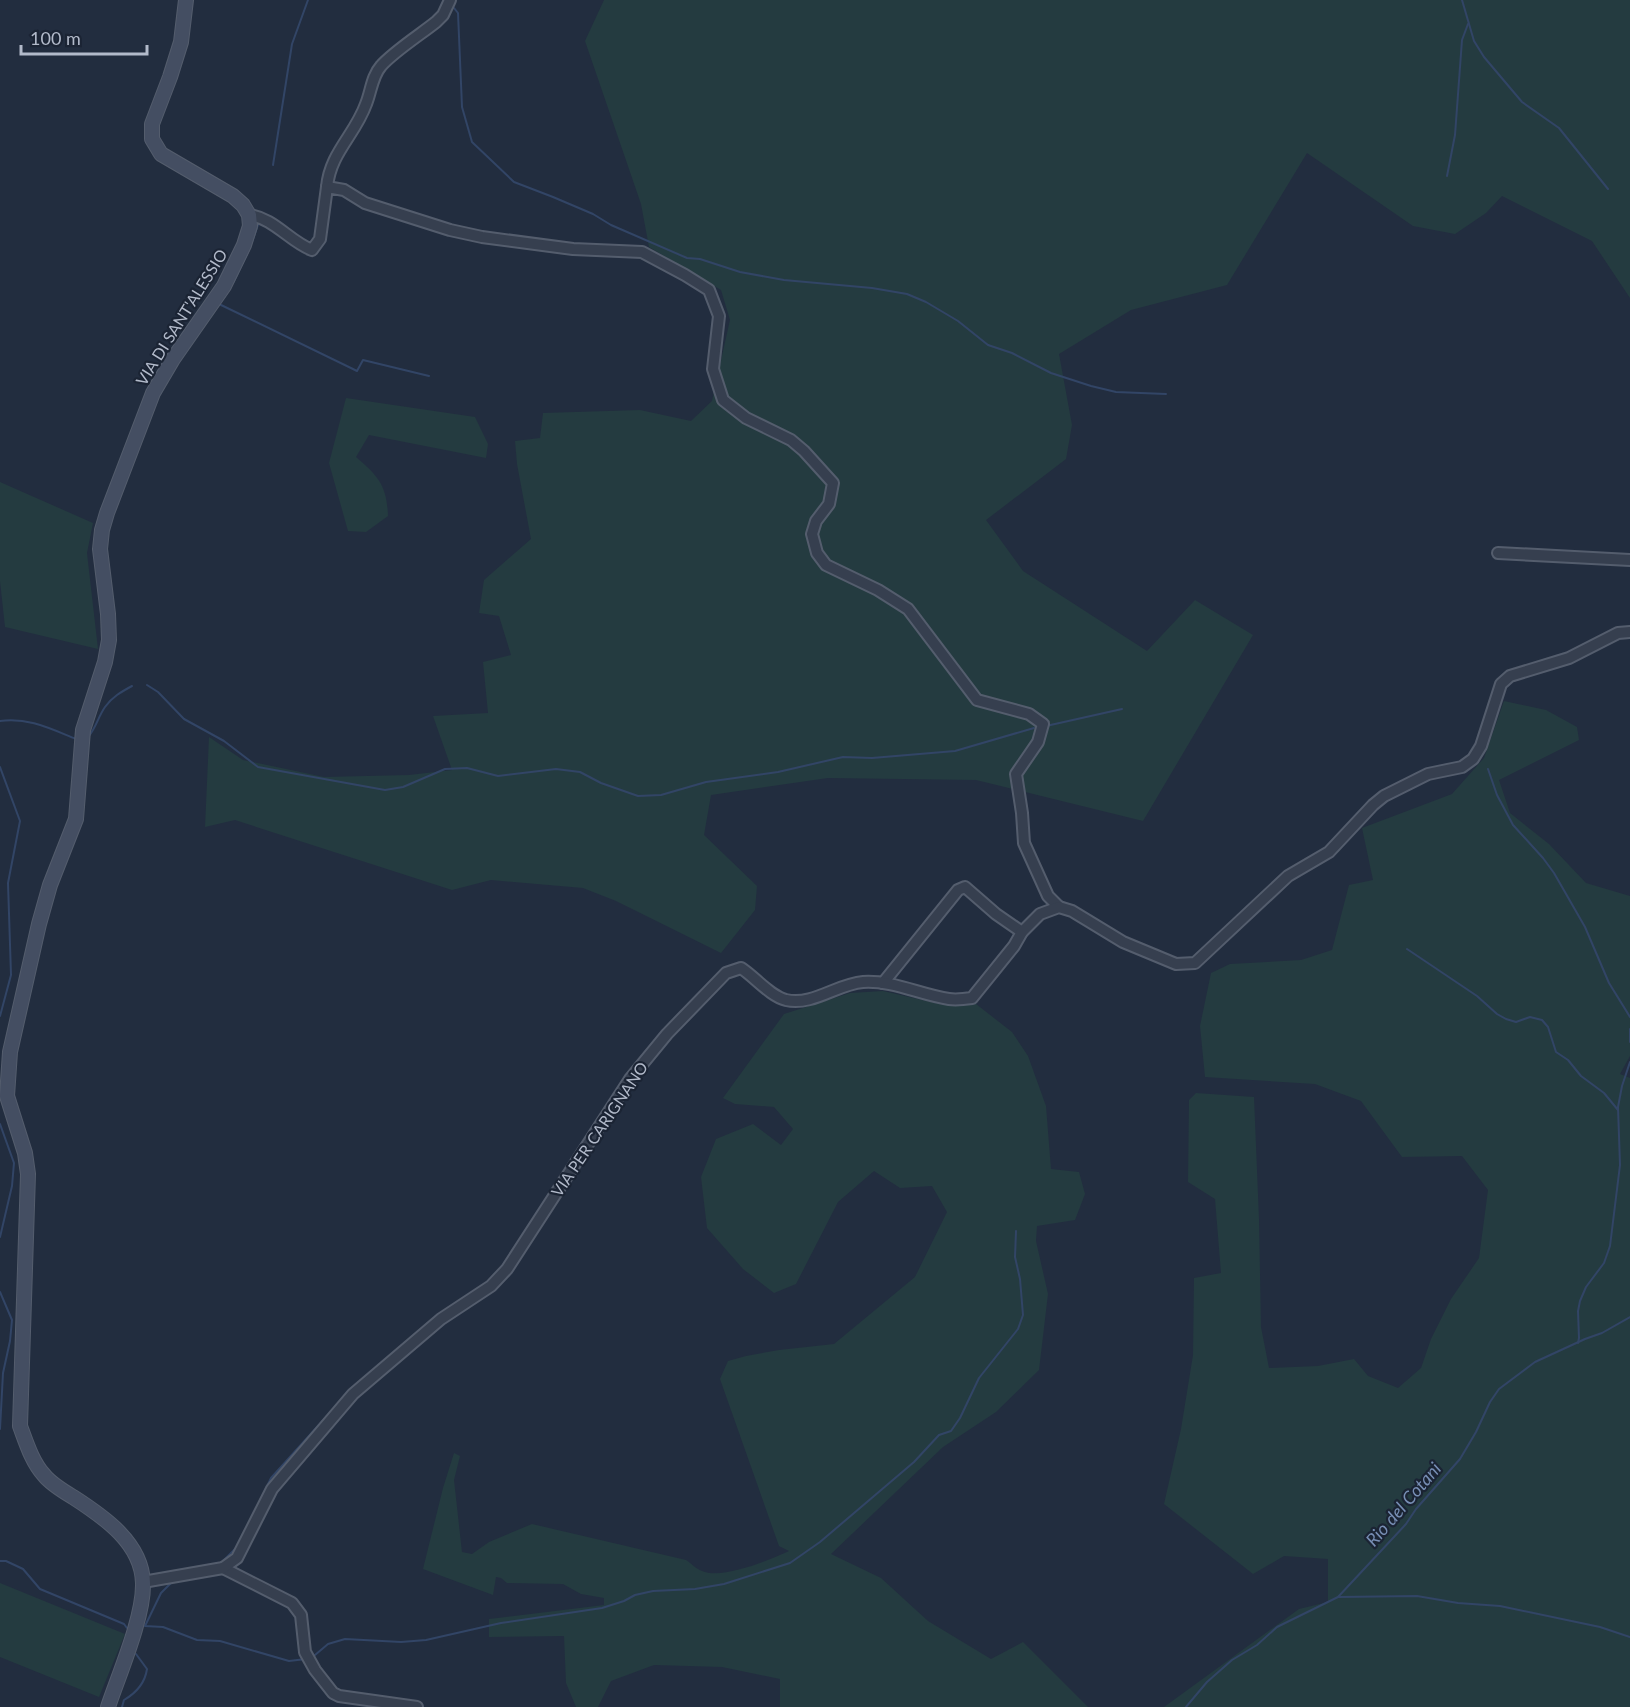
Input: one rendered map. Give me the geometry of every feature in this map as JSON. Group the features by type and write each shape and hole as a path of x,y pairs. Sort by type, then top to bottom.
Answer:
{"street":[{"path":"186,0 181,42 152,124 152,139 161,154 233,196 243,205 249,215 272,223 302,246 312,250 320,239 328,173 333,160 366,106 372,82 381,66 443,15 450,0"},
{"path":"327,187 344,190 365,202 450,230 482,237 573,249 642,252 709,290 719,316 713,369 723,400 746,418 791,440 834,483 829,504 816,520 812,534 817,553 826,566 878,590 908,609 977,700 1029,714 1043,724 1038,742 1016,774 1024,843 1048,896 1059,907 1072,911 1123,942 1176,964 1195,963 1288,876 1329,852 1384,796 1428,774 1462,767 1473,759 1485,737 1502,684 1510,676 1569,658 1618,633 1630,632"},
{"name":"VIA DI SANT'ALESSIO","path":"108,1707 140,1610 143,1582 136,1555 123,1536 100,1515 59,1488 44,1475 30,1452 20,1425 28,1174 25,1153 8,1096 10,1052 39,924 76,819 83,730 105,662 109,640 100,549 107,513 153,393 234,268 248,235 249,215"},
{"path":"1498,553 1630,560"},
{"path":"883,983 958,890 965,887 996,914 1022,932"},
{"name":"VIA PER CARIGNANO","path":"223,1568 237,1558 272,1489 353,1394 441,1319 491,1286 507,1269 630,1079 668,1034 726,973 741,968 780,998 790,1000 818,996 847,985 864,982 883,983 951,1000 972,998 1014,946 1022,932 1040,914 1059,907"},
{"path":"143,1582 223,1568 292,1603 301,1615 305,1652 315,1670 333,1693 339,1696 417,1707"}],"green space":[{"path":"604,0 1630,0 1630,298 1592,241 1502,196 1486,213 1455,234 1413,226 1307,153 1227,285 1131,310 1059,354 1072,425 1066,459 986,520 1023,571 1147,651 1195,600 1253,635 1143,821 976,780 828,778 711,795 704,835 757,886 755,910 721,953 616,901 583,888 491,880 452,890 235,820 205,827 209,737 243,760 324,777 409,775 452,770 433,716 488,713 483,662 511,655 499,616 479,613 484,580 531,539 515,441 540,438 543,413 640,410 691,421 712,401 730,320 721,290 649,247 641,204 585,41"},
{"path":"346,398 475,417 488,444 486,458 369,435 356,457 380,482 386,496 388,516 366,532 348,531 329,463"},
{"path":"0,482 93,523 87,553 98,649 5,627 0,581"},
{"path":"1504,701 1546,710 1577,727 1579,740 1499,780 1510,813 1549,844 1586,883 1630,896 1630,1056 1620,1074 1630,1078 1630,1707 1164,1707 1299,1609 1328,1602 1328,1559 1284,1556 1253,1574 1164,1504 1181,1429 1193,1355 1194,1278 1221,1273 1215,1199 1188,1182 1189,1100 1196,1093 1254,1097 1261,1327 1269,1368 1318,1366 1354,1359 1368,1376 1398,1388 1421,1368 1431,1339 1451,1299 1479,1258 1488,1190 1462,1156 1402,1157 1361,1101 1315,1084 1205,1077 1200,1026 1211,973 1230,964 1301,960 1332,950 1349,885 1373,880 1362,828 1452,794 1484,758"},
{"path":"883,991 944,1005 976,1004 1012,1032 1028,1056 1046,1106 1051,1169 1079,1172 1085,1194 1075,1220 1037,1226 1036,1241 1048,1294 1039,1370 996,1412 943,1447 831,1554 881,1578 928,1621 991,1659 1023,1642 1088,1707 780,1707 780,1679 722,1667 654,1665 611,1681 598,1707 576,1707 566,1683 564,1636 489,1637 489,1619 604,1605 604,1598 581,1594 563,1584 507,1583 496,1577 493,1595 423,1569 454,1453 460,1456 454,1480 462,1552 472,1554 489,1542 532,1524 686,1560 700,1570 711,1573 746,1568 789,1551 779,1546 720,1379 728,1361 779,1350 834,1344 915,1277 947,1212 932,1186 900,1188 874,1171 838,1202 796,1284 774,1293 743,1269 707,1228 701,1177 716,1139 753,1124 781,1145 793,1129 774,1107 735,1104 723,1098 784,1014 850,993"},
{"path":"0,1583 125,1634 99,1697 0,1657"}],"waterway":[{"path":"273,165 292,44 308,0"},
{"path":"1462,0 1474,41 1484,57 1522,102 1559,128 1608,189"},
{"path":"454,8 458,13 462,107 472,142 514,182 593,214 611,225 687,258 700,259 740,272 784,280 872,288 907,294 926,302 958,321 988,345 1012,353 1051,373 1116,392 1166,394"},
{"path":"1447,176 1455,135 1462,40 1468,24"},
{"path":"252,242 259,222"},
{"path":"233,283 249,250"},
{"path":"220,303 357,371 363,360 429,376"},
{"path":"147,685 158,692 184,719 224,741 258,767 385,790 403,787 445,769 467,768 498,776 556,769 580,772 601,783 638,796 661,795 706,782 778,772 843,757 872,758 955,751 1034,728"},
{"path":"88,737 108,703 132,686"},
{"path":"1046,726 1122,709"},
{"path":"0,721 30,722 76,739"},
{"path":"0,767 20,821 8,883 11,975 0,1016"},
{"path":"1488,769 1497,795 1513,825 1554,873 1585,927 1609,983 1630,1017"},
{"path":"1407,949 1477,996 1506,1019 1516,1022 1530,1017 1542,1020 1548,1027 1556,1052 1568,1060 1581,1076 1604,1093 1618,1110"},
{"path":"1630,1029 1630,1042"},
{"path":"1578,1343 1580,1301 1586,1287 1604,1263 1610,1246 1620,1165 1618,1107 1630,1062"},
{"path":"0,1124 14,1163 12,1186 0,1237"},
{"path":"315,1655 328,1644 345,1639 401,1642 426,1640 501,1623 602,1608 635,1595 653,1591 695,1589 724,1584 790,1563 820,1542 914,1462 939,1435 951,1431 960,1418 979,1378 1018,1329 1023,1315 1020,1279 1015,1257 1016,1231"},
{"path":"0,1292 12,1320 3,1373 0,1429"},
{"name":"Rio del Cotani","path":"1186,1707 1207,1682 1232,1660 1257,1645 1277,1627 1338,1597 1406,1524 1416,1509 1460,1459 1499,1389 1535,1362 1602,1333 1630,1317"},
{"path":"259,1503 271,1478 327,1416"},
{"path":"223,1561 238,1546"},
{"name":"Rio del Cotani","path":"0,1561 6,1561 23,1569 40,1589 124,1624 127,1628"},
{"path":"172,1582 161,1593 145,1626 163,1627 197,1640 220,1641 289,1661 306,1659"},
{"path":"1338,1597 1417,1596 1458,1603 1500,1606 1600,1627 1630,1637"},
{"name":"Rio del Cotani","path":"122,1707 124,1700 139,1687 146,1674 147,1669 136,1654"}]}
